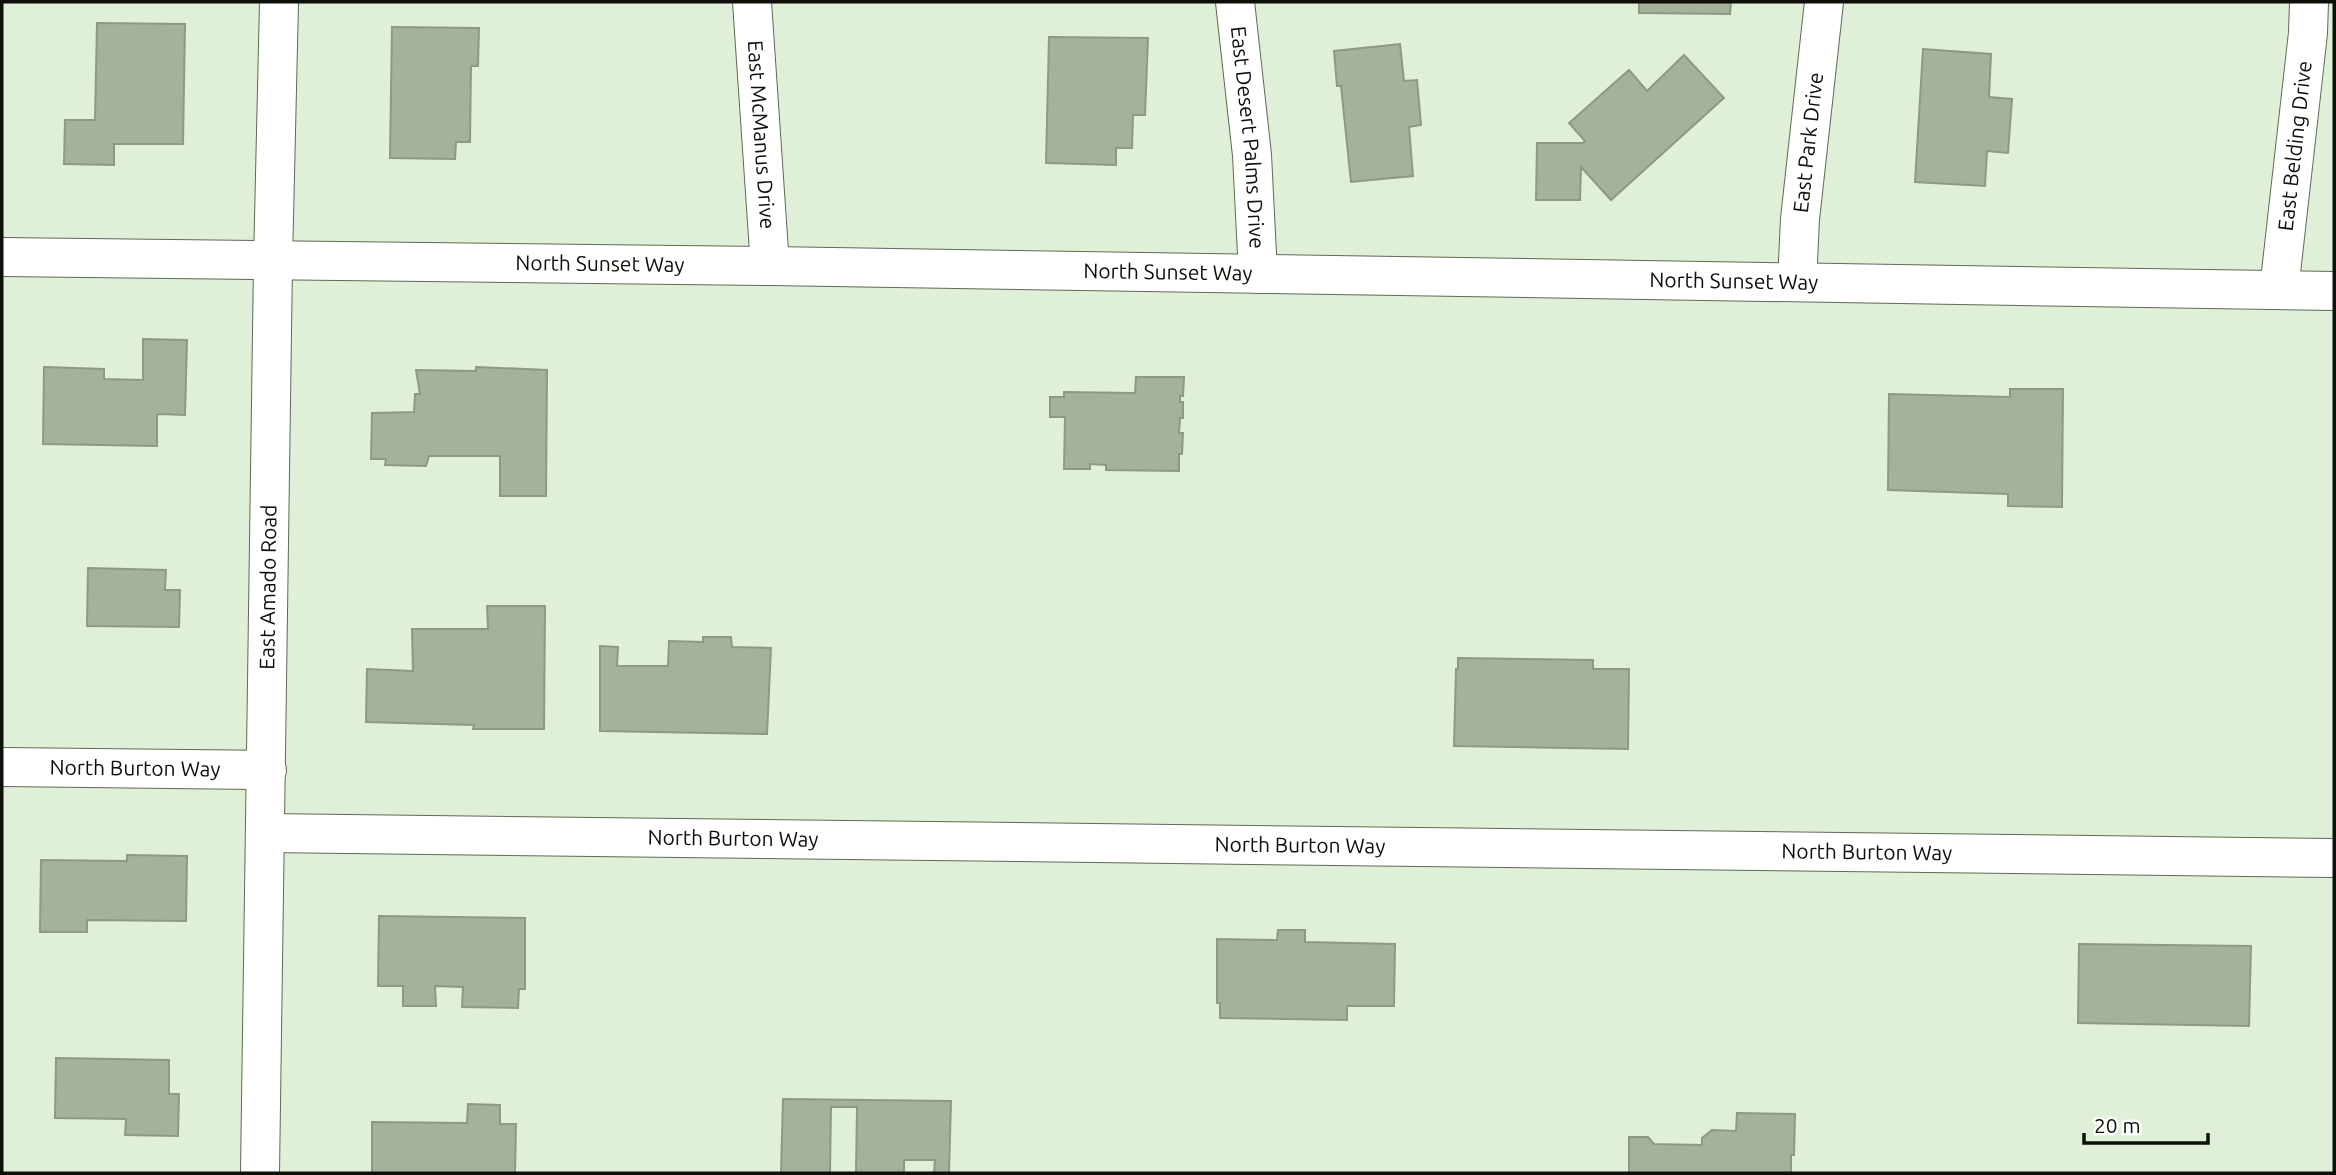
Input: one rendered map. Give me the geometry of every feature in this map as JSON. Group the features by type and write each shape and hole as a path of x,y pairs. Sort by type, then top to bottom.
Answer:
{"street":[{"name":"East Amado Road","path":"260,1173 279,2"},
{"name":"East McManus Drive","path":"752,2 770,266"},
{"name":"East Desert Palms Drive","path":"1235,2 1252,155 1258,274"},
{"name":"East Park Drive","path":"1797,282 1800,219 1824,2"},
{"name":"East Belding Drive","path":"2279,290 2308,33 2309,2"},
{"name":"North Sunset Way","path":"2,257 770,266 2334,291"},
{"name":"North Burton Way","path":"2,767 267,770"},
{"name":"North Burton Way","path":"266,833 2334,858"}],"building":[{"path":"1639,2 1731,2 1730,14 1639,13"},
{"path":"97,23 185,24 183,144 114,144 114,165 64,164 65,120 95,120"},
{"path":"392,27 479,28 478,66 471,66 470,142 456,142 455,159 390,158"},
{"path":"1049,37 1148,38 1145,115 1133,115 1132,148 1116,148 1116,165 1046,163"},
{"path":"1400,44 1404,81 1417,80 1421,125 1409,127 1413,176 1351,182 1341,86 1337,86 1334,51"},
{"path":"1923,49 1991,54 1989,97 2012,99 2008,153 1987,151 1985,186 1915,182"},
{"path":"1684,55 1724,98 1611,200 1581,167 1580,200 1536,200 1537,143 1583,143 1585,141 1569,123 1629,70 1647,91"},
{"path":"143,339 187,340 185,415 157,414 157,446 43,444 44,367 104,369 104,379 143,380"},
{"path":"476,367 547,370 546,496 500,496 500,456 429,456 426,466 385,465 386,459 371,459 372,413 414,412 415,394 420,394 416,370 476,371"},
{"path":"1136,377 1184,377 1183,396 1180,396 1180,402 1183,402 1183,418 1180,418 1179,433 1183,433 1179,471 1106,470 1106,465 1090,464 1090,469 1064,469 1065,417 1050,417 1050,397 1064,397 1064,392 1135,393"},
{"path":"2010,389 2063,389 2062,507 2008,506 2008,494 1888,490 1889,394 2010,397"},
{"path":"88,568 166,570 165,590 180,590 179,627 87,626"},
{"path":"487,606 545,606 544,729 473,729 474,725 366,722 367,669 413,671 412,629 488,629"},
{"path":"703,637 731,637 732,647 771,648 767,734 600,731 600,646 618,647 617,666 668,666 669,641 703,642"},
{"path":"1458,658 1593,660 1593,669 1629,669 1628,749 1454,746"},
{"path":"127,855 187,856 186,921 87,920 87,932 40,932 41,860 127,861"},
{"path":"379,916 525,918 525,989 519,989 518,1008 462,1007 463,987 435,986 436,1006 403,1006 403,986 378,986"},
{"path":"1278,930 1305,930 1305,942 1395,944 1394,1006 1347,1006 1347,1020 1220,1018 1220,1003 1217,1003 1217,939 1277,940"},
{"path":"2079,944 2251,946 2249,1026 2078,1023"},
{"path":"56,1058 169,1060 169,1094 179,1094 178,1136 125,1135 126,1119 55,1118"},
{"path":"783,1099 951,1101 949,1173 934,1173 935,1160 904,1160 904,1173 856,1173 857,1107 831,1107 830,1173 781,1173"},
{"path":"468,1104 500,1105 500,1124 516,1124 515,1173 372,1173 372,1122 467,1123"},
{"path":"1737,1113 1795,1114 1791,1173 1629,1173 1629,1137 1648,1137 1654,1144 1702,1145 1702,1138 1712,1130 1736,1131"}]}
